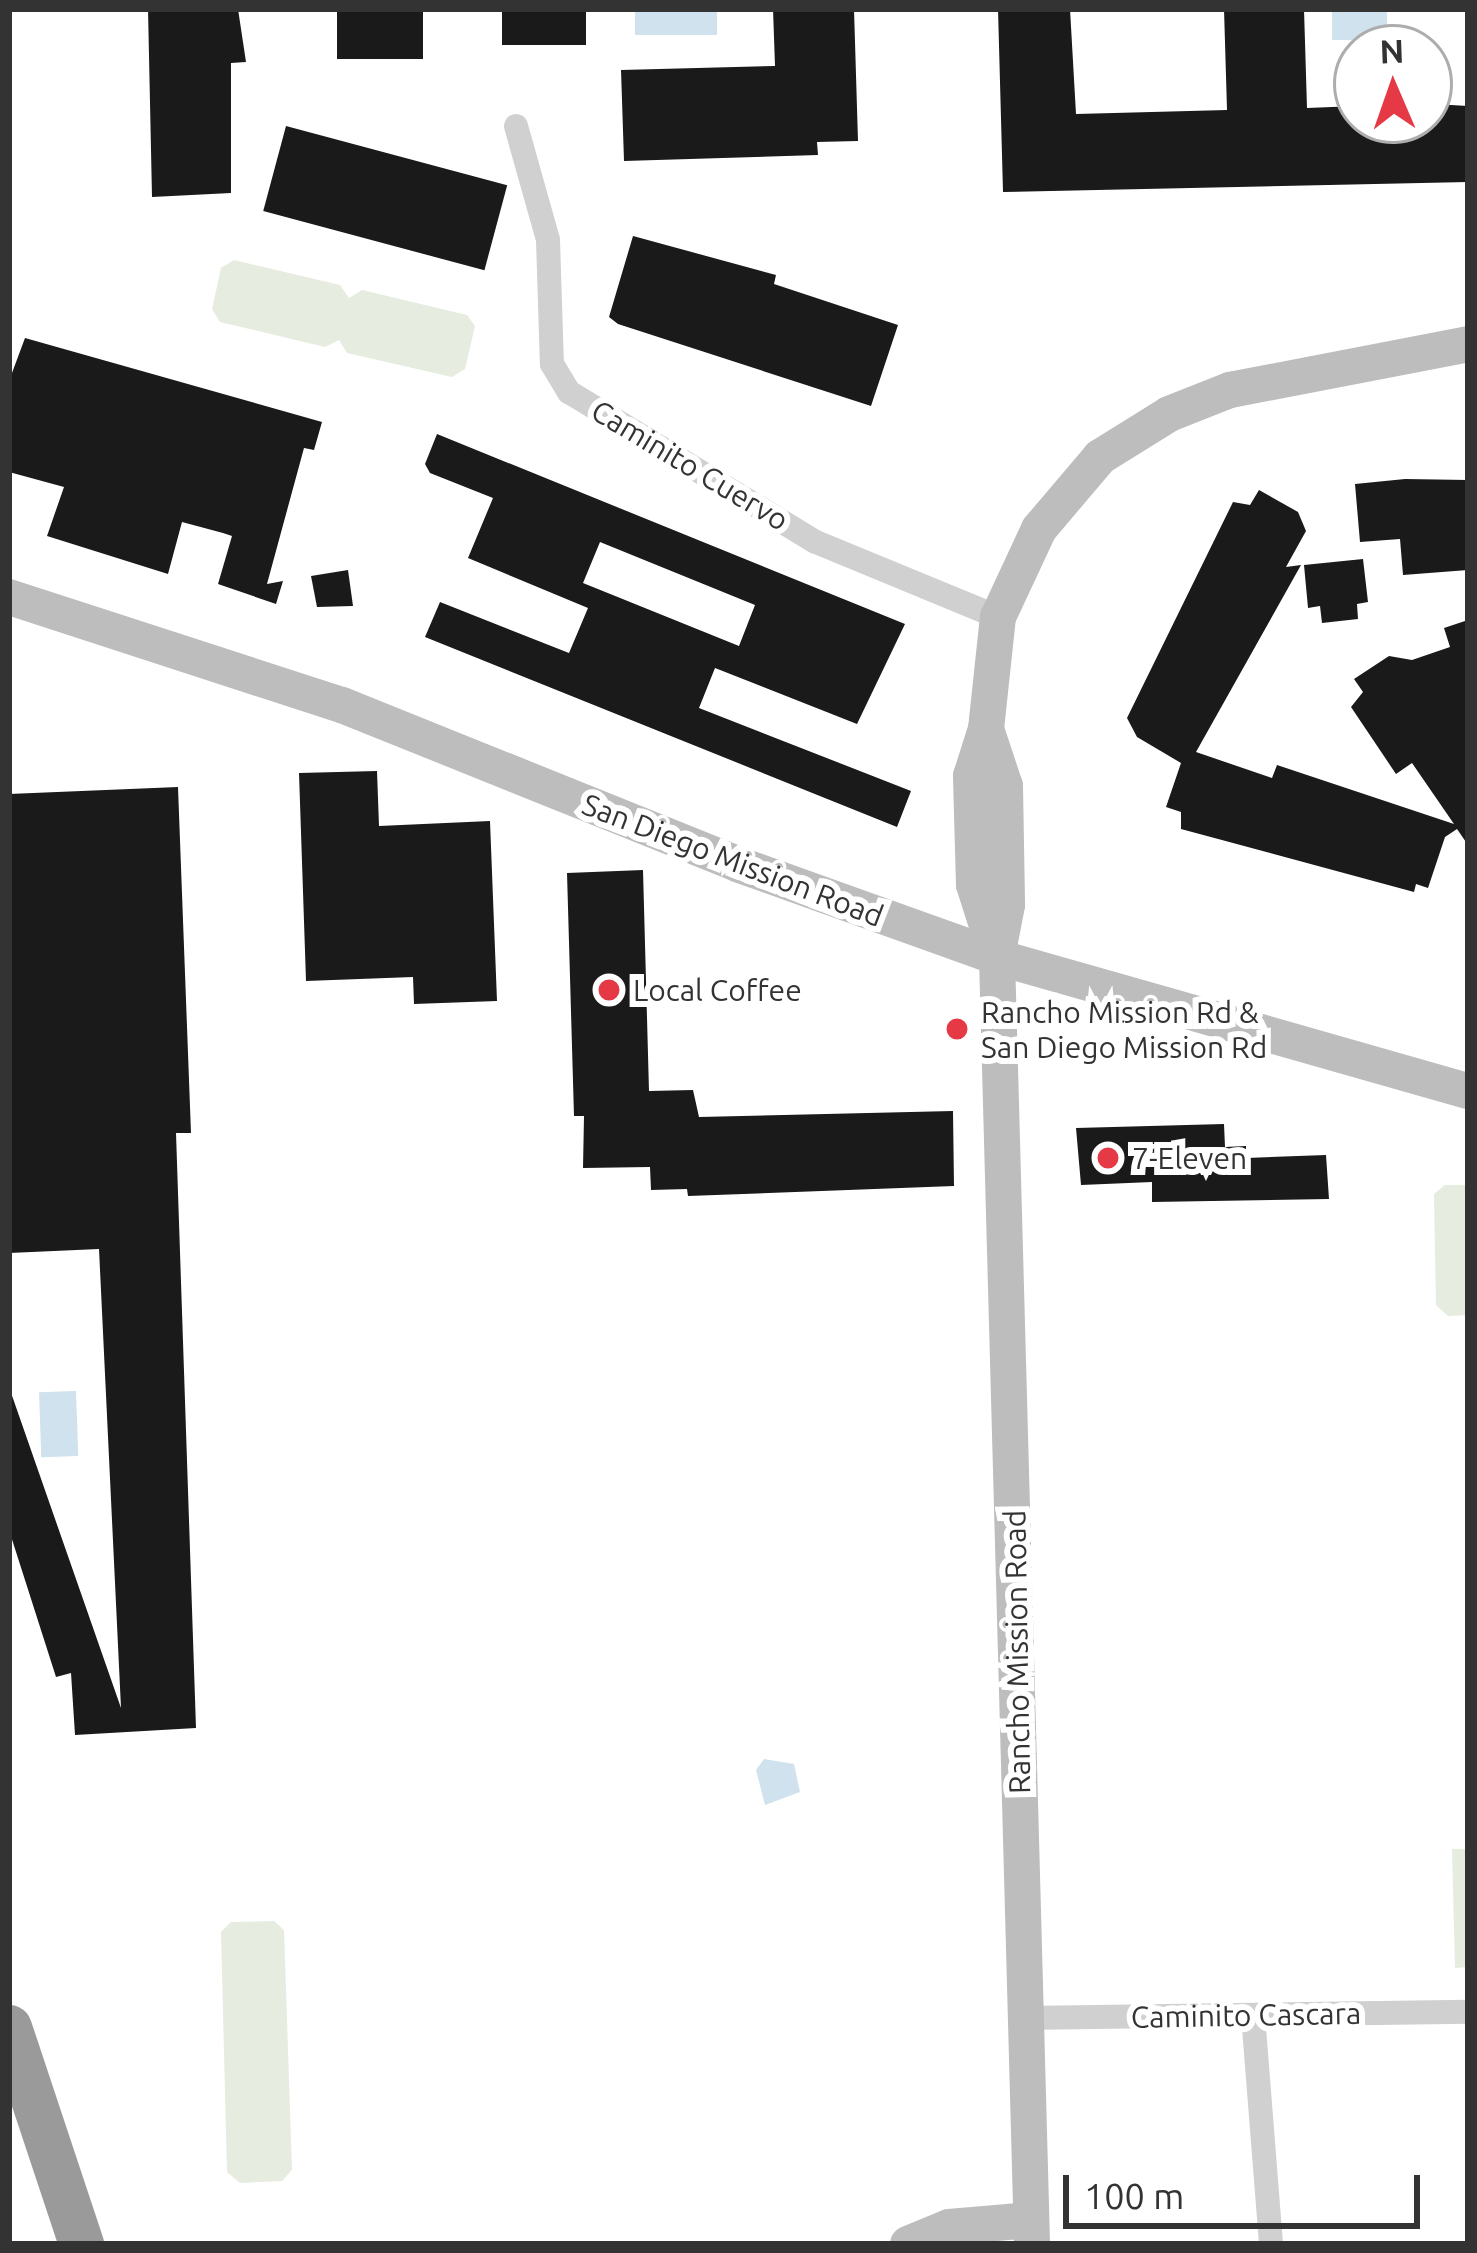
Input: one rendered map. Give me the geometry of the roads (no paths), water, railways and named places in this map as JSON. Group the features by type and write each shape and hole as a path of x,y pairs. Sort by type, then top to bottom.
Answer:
{"highway":[{"path":"9,2027 81,2244"}],"main road":[{"name":"Rancho Mission Road","path":"908,2244 949,2227 1032,2232 997,957 974,885 971,776 986,729 998,616 1039,530 1100,457 1168,414 1230,390 1468,344"},
{"name":"San Diego Mission Road","path":"9,597 342,705 737,864 997,957 1468,1091"}],"street":[{"name":"Caminito Cuervo","path":"516,126 548,240 552,364 568,392 816,542 998,616"},
{"name":"Caminito Cascara","path":"1024,2018 1468,2012"},
{"path":"1253,2015 1271,2244"}],"water":[{"path":"635,9 717,9 717,35 635,35"},
{"path":"1332,9 1387,9 1387,24 1333,24 1332,40"},
{"path":"76,1391 78,1456 41,1457 39,1392"},
{"path":"764,1759 794,1764 800,1792 765,1805 756,1770"}],"place":[{"name":"Local Coffee","path":"609,990"},
{"name":"Rancho Mission Rd & San Diego Mission Rd","path":"957,1029"},
{"name":"7-Eleven","path":"1108,1158"}]}
